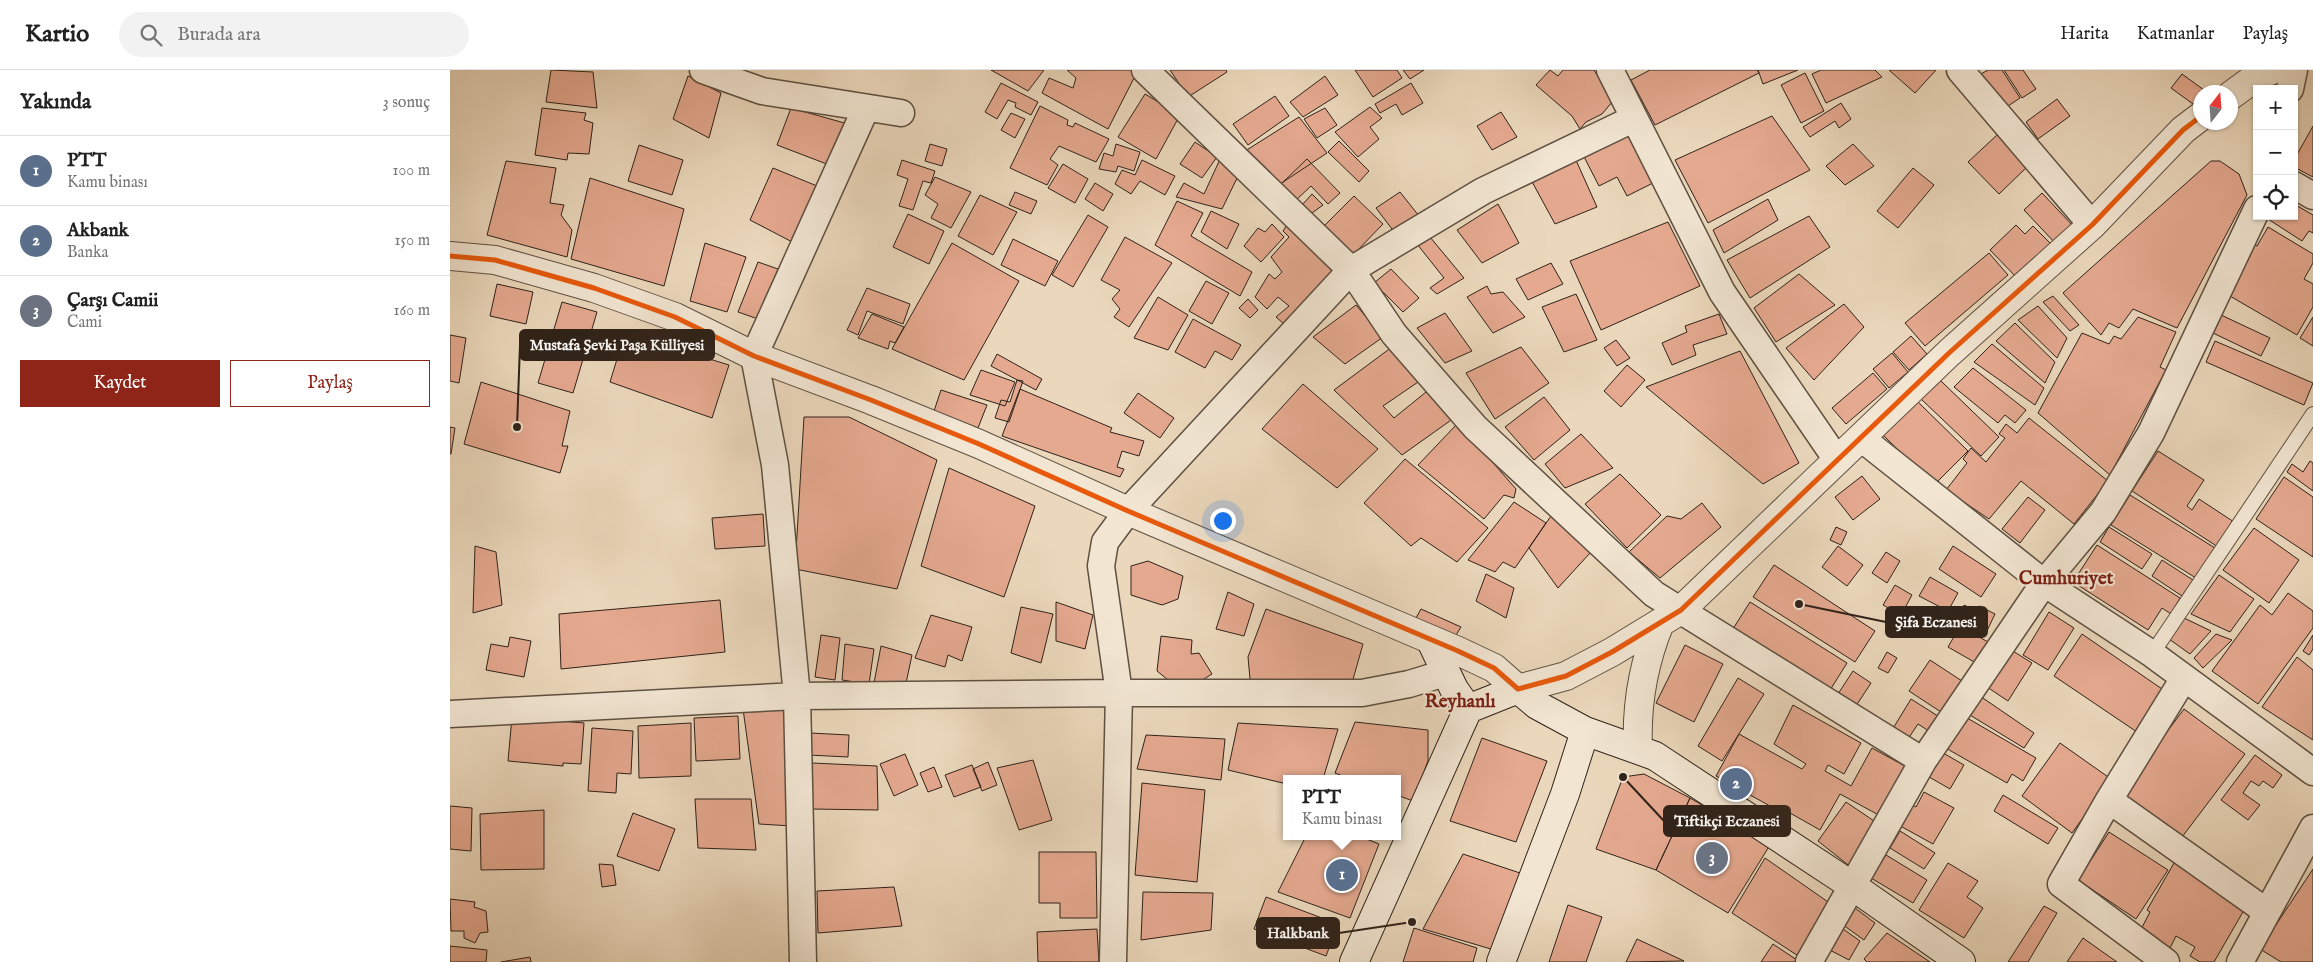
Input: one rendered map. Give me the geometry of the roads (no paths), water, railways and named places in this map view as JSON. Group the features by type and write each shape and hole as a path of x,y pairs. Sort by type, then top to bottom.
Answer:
{"street":[{"path":"703,70 762,91 901,114"},
{"path":"1145,70 1352,270 1394,334 1474,427 1654,594 1670,616 1923,761"},
{"path":"1960,70 2092,226"},
{"path":"2238,90 2256,77 2272,70"},
{"path":"2291,85 2294,70"},
{"path":"1613,71 1633,119 1722,292 1837,460"},
{"path":"803,962 798,696 774,465 754,356 866,108"},
{"path":"1113,962 1119,693 1102,566 1105,542 1128,511 1352,270 1483,191 1633,119"},
{"path":"1354,962 1468,710 1518,689 1566,676 1612,652 1670,616 1949,353 2092,226 2183,130 2193,122"},
{"path":"2298,187 2313,196"},
{"path":"1809,962 1851,884 1923,761 2044,583 2103,512 2151,433 2253,217"},
{"path":"450,256 495,260 594,288 675,317 754,356 871,400 979,444 1128,511 1494,668 1537,705 1585,731 1655,756 1851,884 1961,962"},
{"path":"1861,438 2044,583 2152,654 2313,772"},
{"path":"1638,749 1637,724 1642,675 1649,648 1670,616"},
{"path":"1431,641 1445,673 1468,710"},
{"path":"450,714 798,696 1362,693 1409,684 1445,673"},
{"path":"2166,962 2061,884 2108,800 2184,678"},
{"path":"1501,962 1566,794 1585,731"},
{"path":"2108,800 2268,912"},
{"path":"2240,962 2313,828"}],"lane":[{"path":"2152,654 2313,414"}],"place":[{"name":"Mustafa Şevki Paşa Külliyesi","path":"517,427"},
{"name":"Şifa Eczanesi","path":"1799,604"},
{"name":"Tiftikçi Eczanesi","path":"1623,777"},
{"name":"Akbank","path":"1736,784"},
{"name":"Çarşı Camii","path":"1712,858"},
{"name":"PTT","path":"1342,875"},
{"name":"Halkbank","path":"1412,922"}],"district":[{"name":"Cumhuriyet","path":"2066,579"},
{"name":"Reyhanlı","path":"1460,702"}]}
